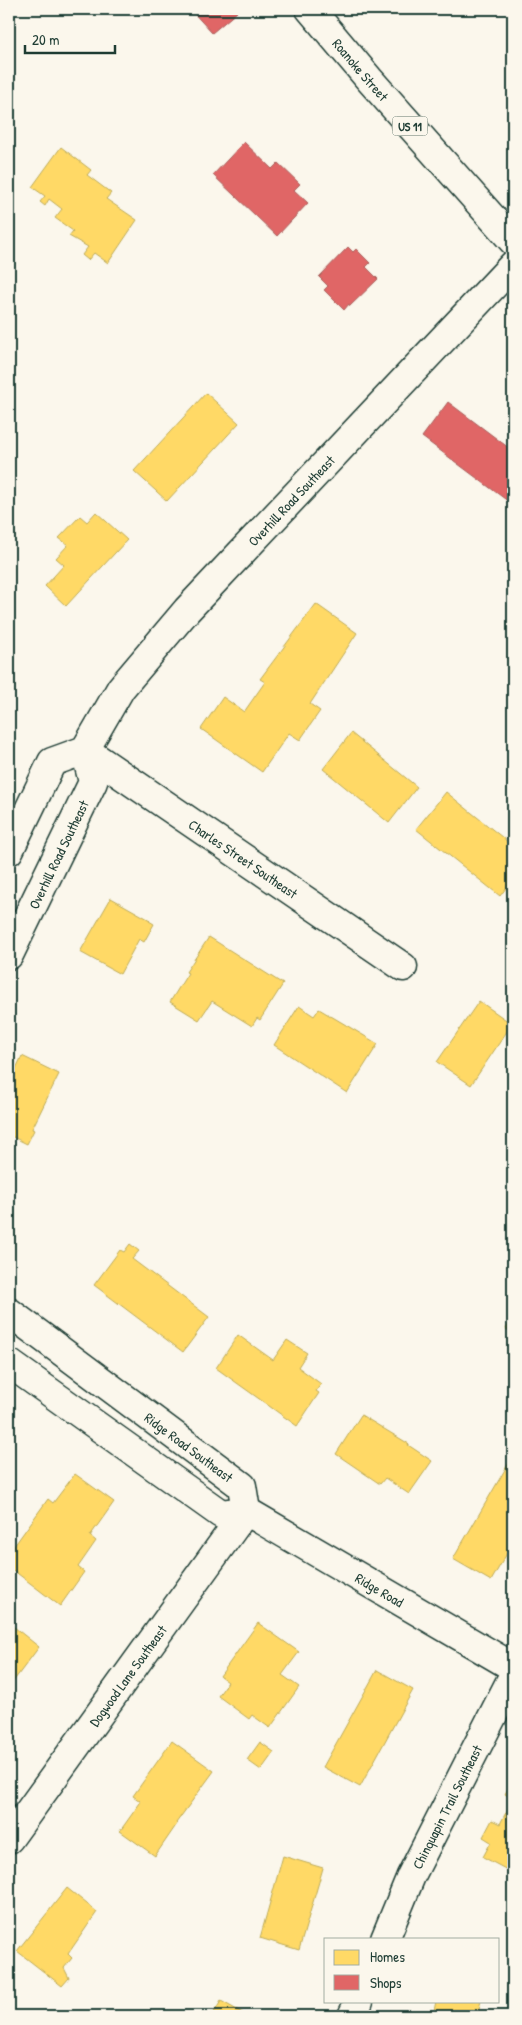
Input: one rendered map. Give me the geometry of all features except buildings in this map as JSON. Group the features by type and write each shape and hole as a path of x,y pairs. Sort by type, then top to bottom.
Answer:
{"street":[{"name":"Roanoke Street","path":"310,9 513,241"},
{"name":"Overhill Road Southeast","path":"9,956 93,782 85,750 121,688 187,610 513,265"},
{"path":"9,851 52,762 85,750"},
{"name":"Charles Street Southeast","path":"85,750 404,967"},
{"name":"Ridge Road Southeast","path":"9,1312 242,1486 246,1511"},
{"path":"9,1363 221,1514 246,1511"},
{"name":"Ridge Road","path":"246,1511 513,1667"},
{"name":"Dogwood Lane Southeast","path":"9,1839 246,1511"},
{"name":"Chinquapin Trail Southeast","path":"385,1938 411,1876 513,1676"},
{"path":"352,2016 359,2002"}]}
